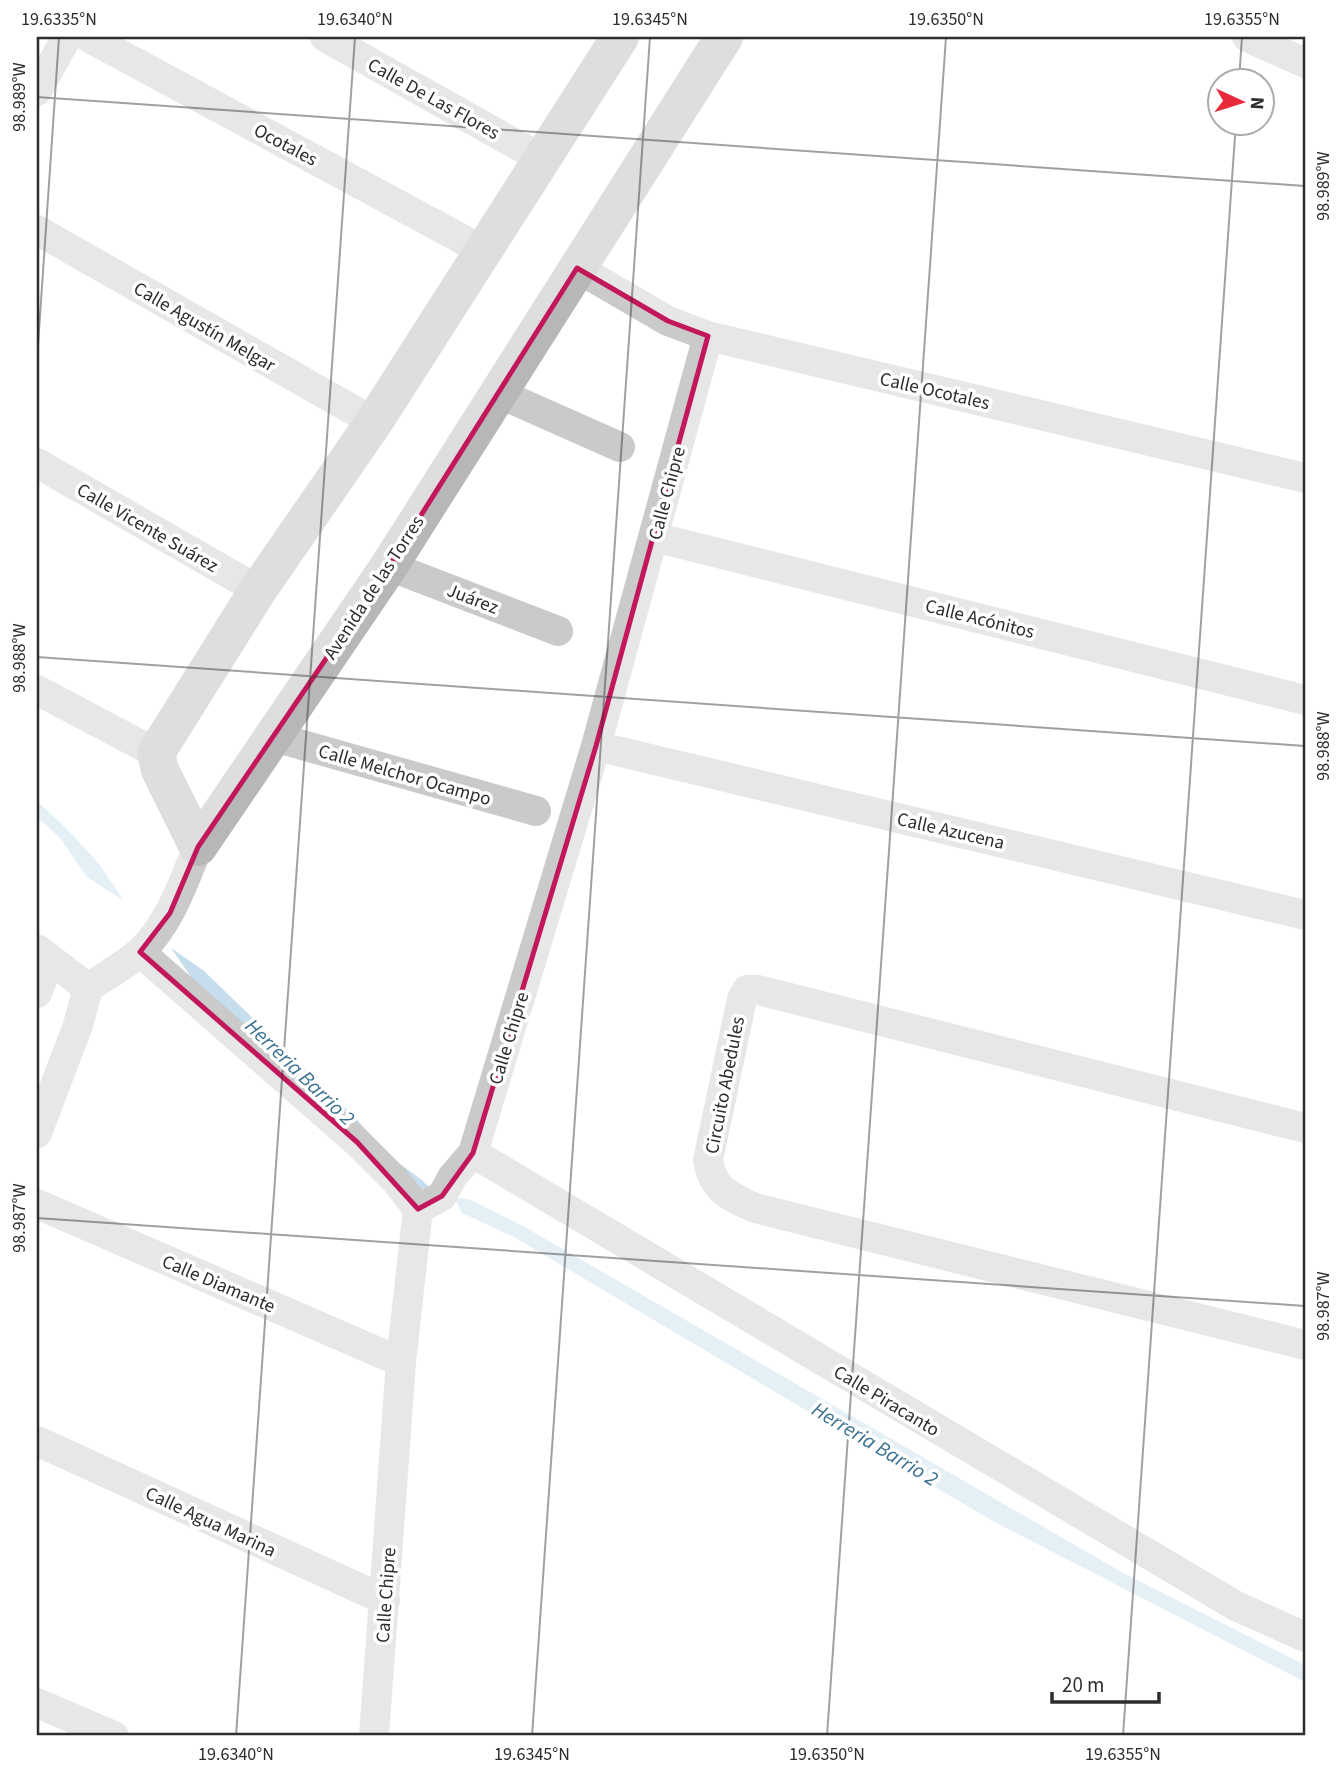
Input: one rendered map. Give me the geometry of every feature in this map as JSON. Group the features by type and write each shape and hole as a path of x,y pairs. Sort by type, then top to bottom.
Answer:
{"main road":[{"path":"198,847 160,770 156,753 258,590 374,422 620,37"},
{"name":"Avenida de las Torres","path":"198,847 389,566 723,37"}],"street":[{"path":"37,91 67,37"},
{"name":"Ocotales","path":"88,37 484,251"},
{"name":"Calle De Las Flores","path":"325,37 542,159"},
{"path":"1247,37 1305,62"},
{"name":"Calle Agustín Melgar","path":"37,230 374,422"},
{"name":"Calle Ocotales","path":"577,268 668,321 708,336 1305,478"},
{"name":"Calle Chipre","path":"374,1736 401,1362 418,1209 442,1196 453,1175 473,1153 596,746 708,336"},
{"path":"498,393 620,447"},
{"name":"Calle Vicente Suárez","path":"37,463 258,590"},
{"name":"Calle Acónitos","path":"654,537 1305,700"},
{"name":"Juárez","path":"389,566 558,631"},
{"path":"37,690 156,753"},
{"name":"Calle Melchor Ocampo","path":"274,737 536,811"},
{"name":"Calle Azucena","path":"596,746 1305,915"},
{"name":"Avenida de las Torres","path":"88,988 140,952 170,913 198,847"},
{"path":"140,952 357,1142 396,1181 418,1209"},
{"path":"37,993 44,954 88,988 78,1025 37,1133"},
{"name":"Circuito Abedules","path":"1305,1128 758,990 747,990 742,999 708,1160 711,1176 726,1194 755,1208 1305,1345"},
{"name":"Calle Piracanto","path":"473,1153 1236,1606 1305,1637"},
{"name":"Calle Diamante","path":"37,1204 401,1362"},
{"name":"Calle Agua Marina","path":"37,1441 384,1600"},
{"path":"37,1703 114,1736"}],"highlighted area":[{"path":"577,268 668,321 708,336 596,746 473,1153 442,1196 418,1209 357,1142 140,952 170,913 198,847 389,566"}],"water":[{"path":"37,801 100,865 124,901 87,877 60,838 37,817"},
{"name":"Herreria Barrio 2","path":"171,948 203,970 353,1115 387,1154 432,1190 420,1189 193,980"},
{"name":"Herreria Barrio 2","path":"454,1197 471,1200 523,1226 1125,1574 1305,1665 1305,1682 991,1520 514,1237 462,1213"}]}
